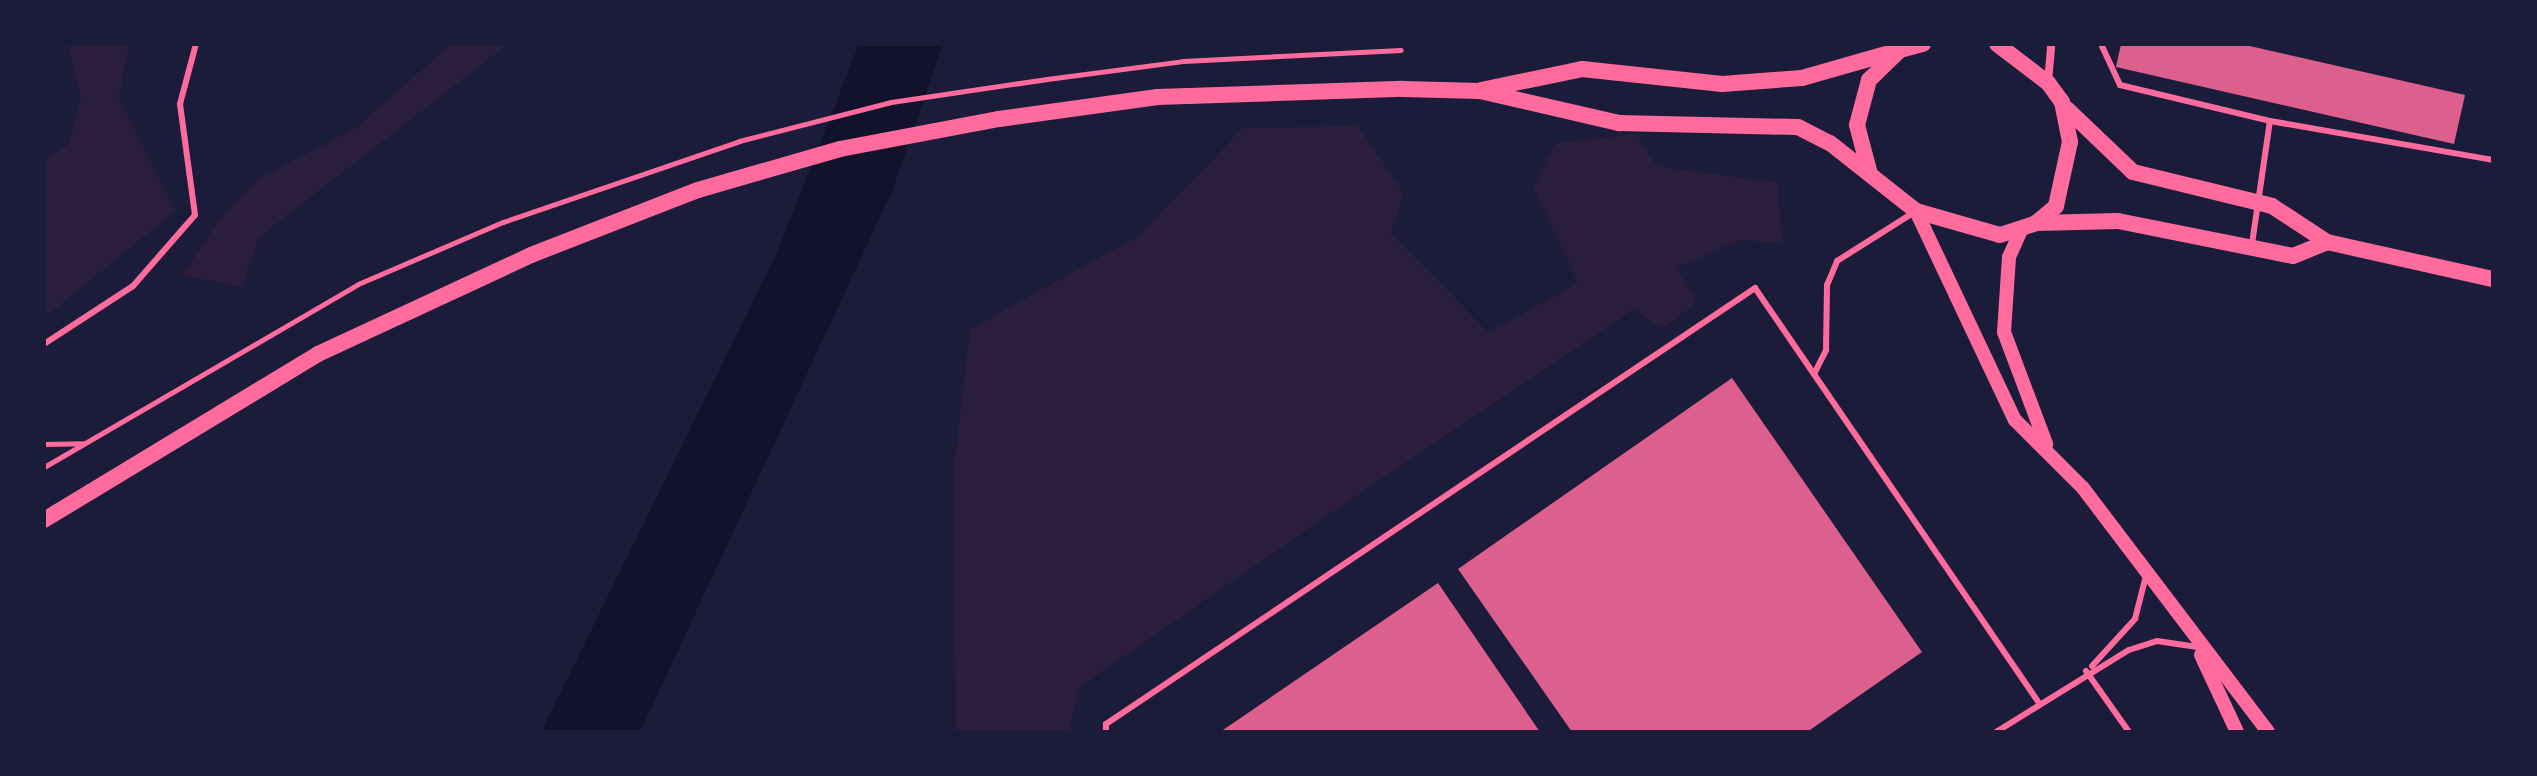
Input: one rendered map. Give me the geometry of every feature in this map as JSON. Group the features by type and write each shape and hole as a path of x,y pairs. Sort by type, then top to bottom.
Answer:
{"main road":[{"path":"1480,91 1582,69 1722,84 1802,78 1923,44"},
{"path":"1997,44 2048,83 2062,102 2133,172 2258,203 2327,242 2493,279"},
{"path":"1870,175 1858,145 1859,106 1869,80 1900,50"},
{"path":"44,520 224,406 403,311 531,255 698,190 840,149 1157,97 1403,89 1480,91 1619,123 1798,127 1870,175 1916,211 1970,231 2000,235 2029,226 2118,221 2293,256 2327,242"},
{"path":"2029,226 2056,206 2066,179 2062,102"}],"street":[{"path":"2048,83 2051,44"},
{"path":"1916,211 1964,304 1989,375 2015,420 2047,448 2146,573 2198,647 2268,732"},
{"path":"2029,226 2008,267 2004,332 2047,448"},
{"path":"2198,647 2237,732"}],"lane":[{"path":"44,344 133,286 195,215 180,104 196,44"},
{"path":"2101,44 2120,85 2270,121 2493,160"},
{"path":"2251,247 2270,121"},
{"path":"1814,374 1826,350 1827,285 1837,261 1916,211"},
{"path":"1106,732 1106,724 1755,288 2039,703"},
{"path":"2086,671 2135,619 2146,573"},
{"path":"1996,732 2086,671 2157,641 2198,647"},
{"path":"2086,671 2129,732"}],"path":[{"path":"44,467 111,427"},
{"path":"44,444 84,443"}],"shaded area":[{"path":"67,44 129,44 119,98 175,211 44,318 44,160 69,144 81,99"},
{"path":"451,44 508,44 259,237 242,287 183,275 220,219 259,179 356,128"},
{"path":"859,44 943,44 893,189 640,732 541,732 777,253"},
{"path":"1358,126 1404,194 1391,233 1489,333 1578,283 1533,187 1556,143 1637,134 1656,166 1778,183 1782,243 1740,240 1677,268 1696,303 1662,329 1634,309 1360,493 1081,686 1068,732 956,732 953,476 970,329 1139,236 1243,128"}],"building":[{"path":"2121,44 2241,44 2465,95 2454,144 2116,67"},
{"path":"1732,378 1922,652 1807,732 1572,732 1458,569"},
{"path":"1438,583 1540,732 1220,732"}]}
